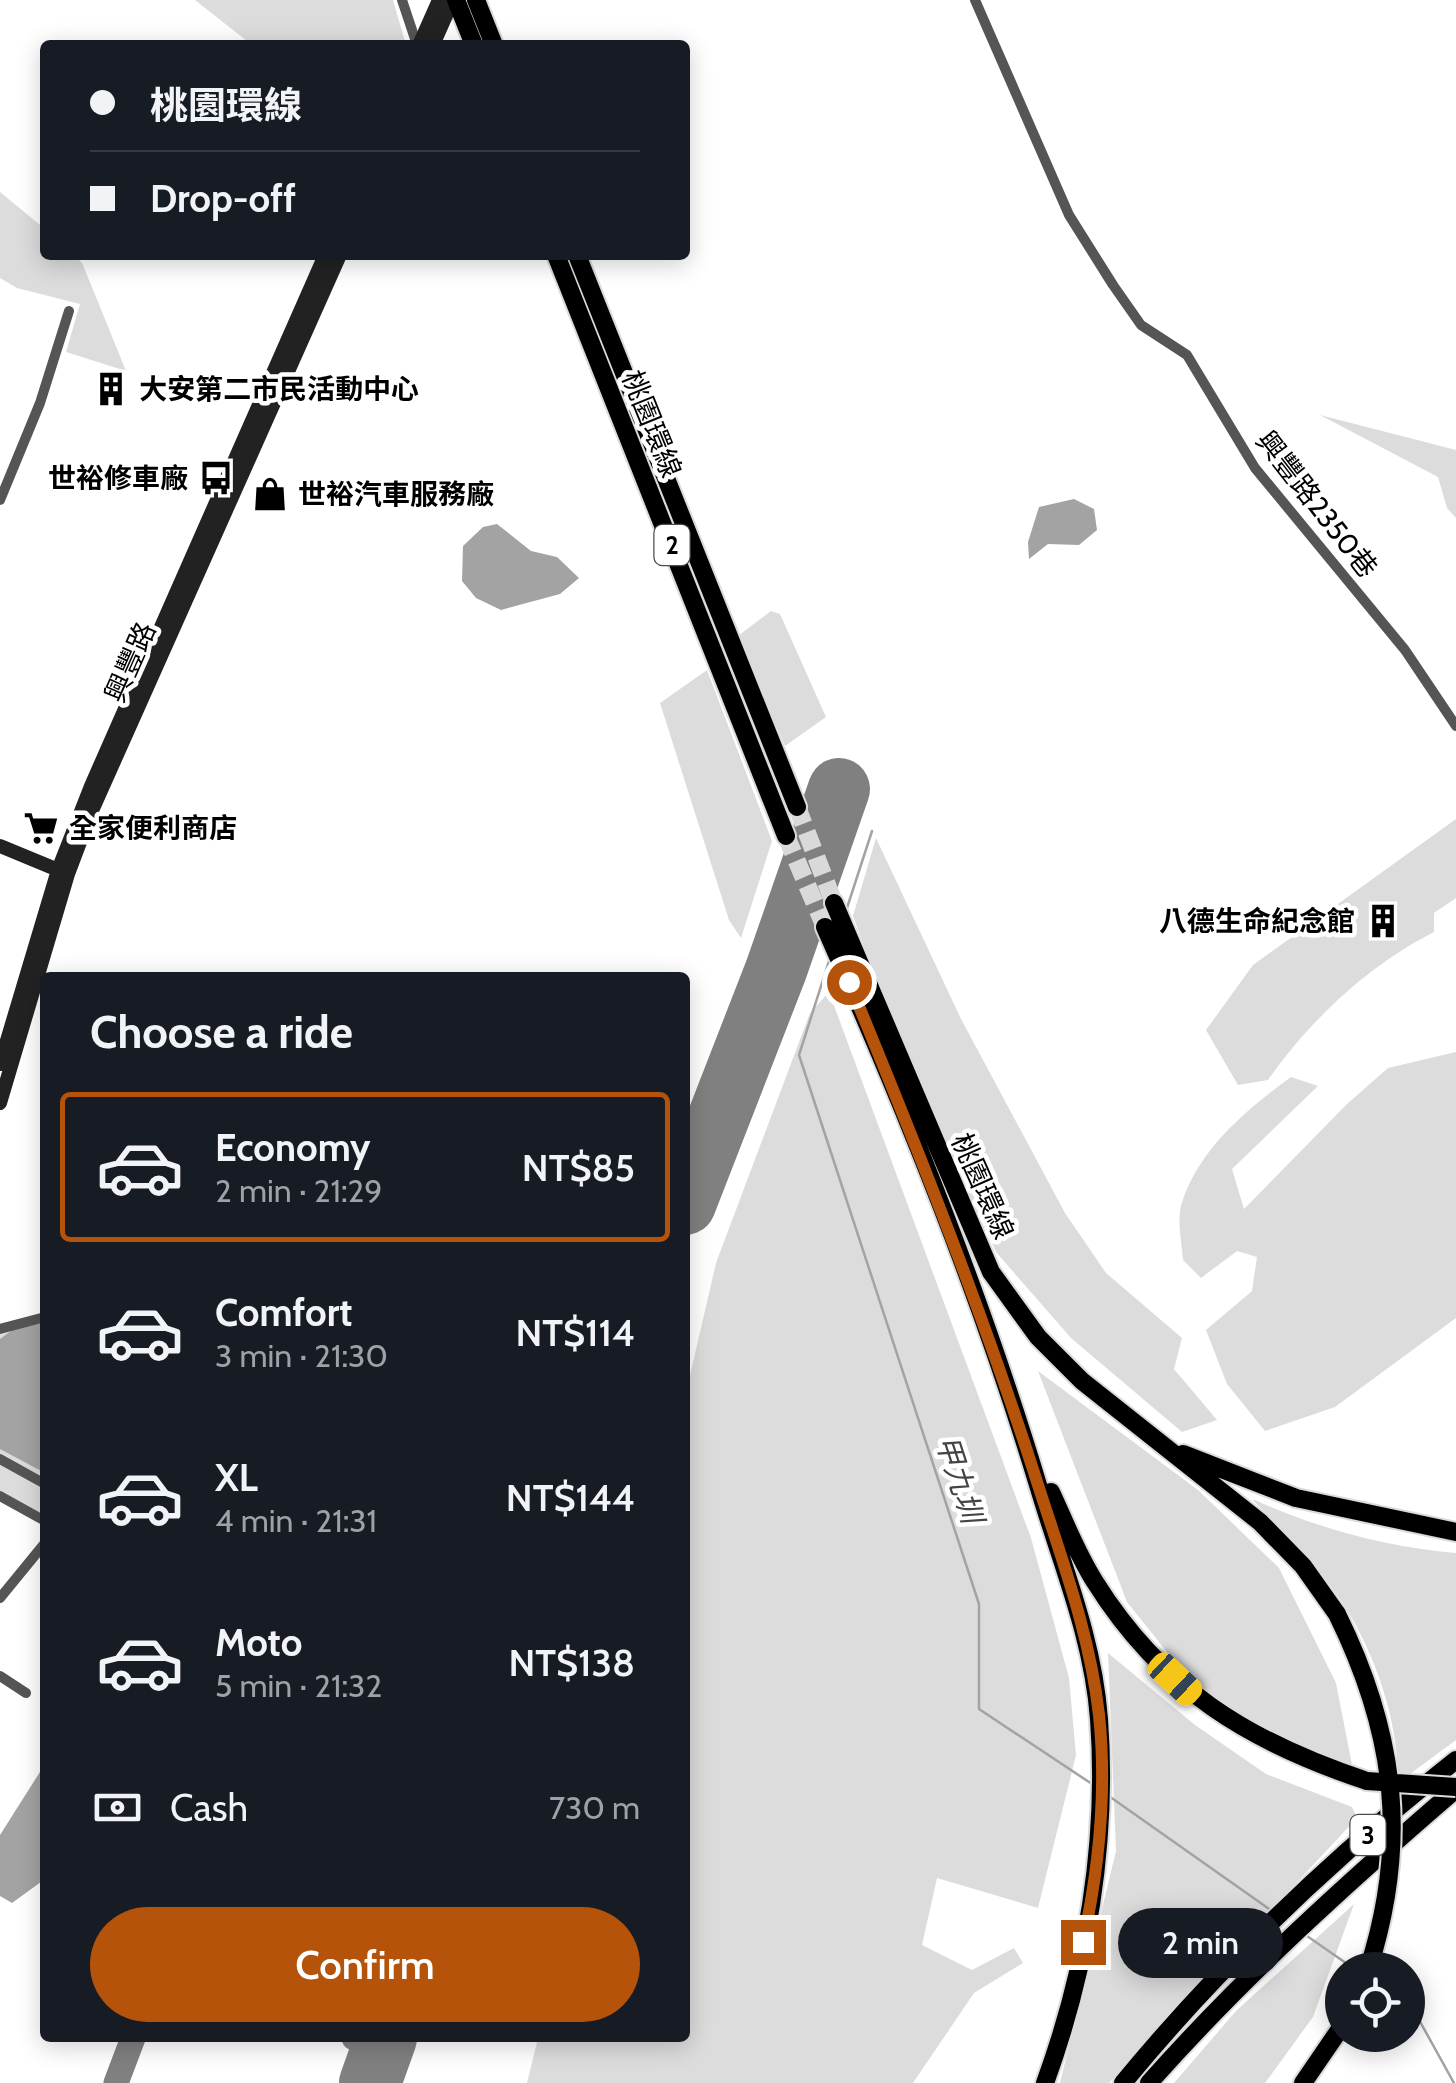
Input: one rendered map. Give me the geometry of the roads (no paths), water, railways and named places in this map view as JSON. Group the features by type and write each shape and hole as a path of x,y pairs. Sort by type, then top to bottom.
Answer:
{"highway":[{"path":"455,0 472,40"},
{"path":"476,0 492,40"},
{"name":"桃園環線","path":"558,260 786,836"},
{"name":"桃園環線","path":"579,260 797,808"},
{"name":"桃園環線","path":"1029,1447 835,928 991,1272 1038,1337 1155,1442 1260,1522 1303,1566 1337,1614 1380,1715 1392,1792 1393,1858 1374,1952"},
{"path":"1155,1442 1296,1498 1456,1532"},
{"path":"1029,1447 1093,1579 1156,1662 1233,1724 1301,1759 1367,1780 1456,1788"},
{"path":"1029,1447 1089,1651 1099,1717 1101,1791 1091,1904 1076,1981 1045,2083"},
{"name":"3","path":"1123,2083 1179,2014 1349,1851 1456,1760"},
{"name":"3","path":"1150,2083 1193,2033 1456,1788"},
{"path":"1304,2083 1325,2052"}],"main road":[{"path":"421,40 439,10 455,0"},
{"path":"434,40 439,10"},
{"name":"興豐路","path":"0,1064 63,872 323,260"},
{"name":"興豐路","path":"0,1103 63,872 338,260"},
{"path":"0,846 63,872"}],"street":[{"path":"402,0 416,40"},
{"name":"興豐路2350巷","path":"975,0 1070,215 1113,286 1141,326 1186,356 1255,468 1406,650 1456,726"},
{"path":"0,500 40,402 69,310"},
{"path":"0,1328 40,1317"},
{"path":"0,1459 40,1481"},
{"path":"0,1496 40,1518"},
{"path":"0,1598 40,1549"},
{"path":"0,1676 26,1693"}],"waterway":[{"name":"甲九圳","path":"846,911 872,831"},
{"name":"甲九圳","path":"829,961 799,1055 979,1604 979,1709 1092,1784"},
{"name":"甲九圳","path":"1106,1794 1272,1911"},
{"name":"甲九圳","path":"1307,1936 1330,1952"},
{"name":"甲九圳","path":"1425,2031 1454,2083"}],"tunnel":[{"path":"797,807 834,903"},
{"path":"786,836 825,927"}],"place":[{"name":"大安第二市民活動中心","path":"111,389"},
{"name":"世裕修車廠","path":"216,478"},
{"name":"世裕汽車服務廠","path":"270,494"},
{"name":"全家便利商店","path":"41,828"},
{"name":"八德生命紀念館","path":"1383,921"}]}
